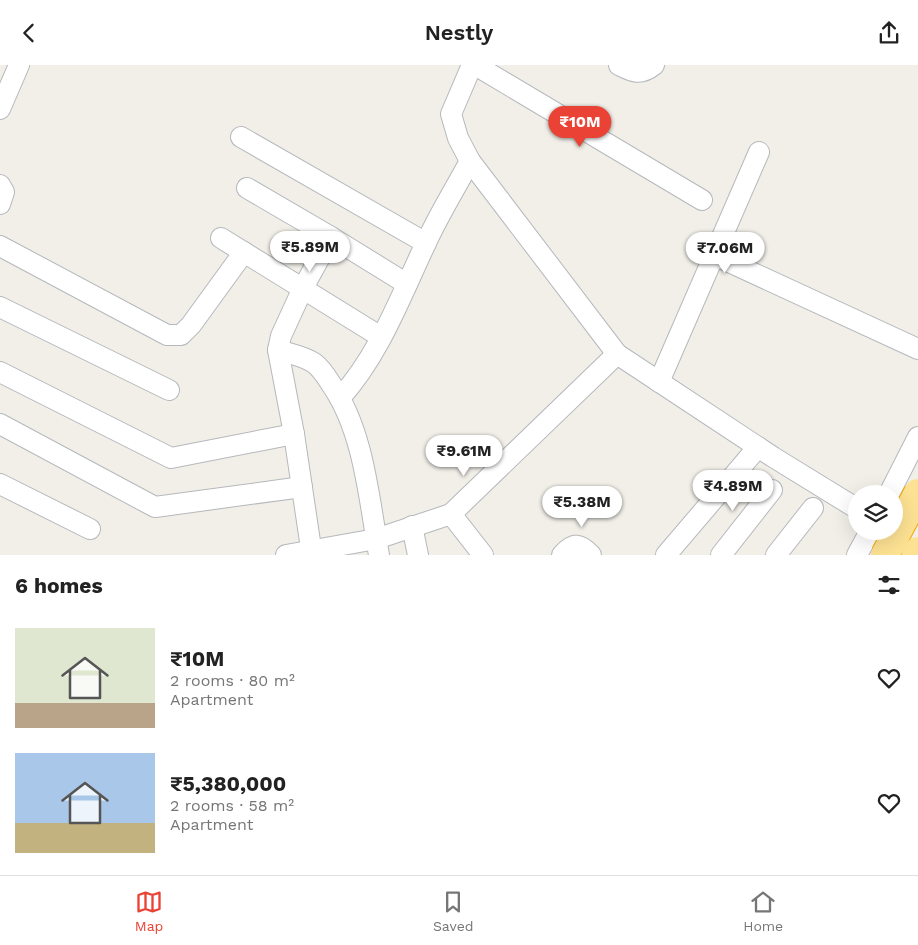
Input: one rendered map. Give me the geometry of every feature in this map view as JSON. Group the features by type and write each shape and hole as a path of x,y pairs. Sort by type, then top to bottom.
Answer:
{"highway":[{"path":"885,555 918,493"}],"street":[{"path":"0,109 19,65"},
{"path":"702,200 473,65 451,114 458,138 470,161 617,354 758,447 848,503"},
{"path":"619,65 634,72 646,71 654,65"},
{"path":"241,137 426,243"},
{"path":"659,382 759,152"},
{"path":"340,398 358,377 381,337 426,243 470,161"},
{"path":"0,185 4,192 0,205"},
{"path":"247,188 332,237 407,284"},
{"path":"312,553 294,434 278,350 281,336 302,289 332,237"},
{"path":"221,238 381,337"},
{"path":"0,246 168,335 180,335 191,325 244,252"},
{"path":"714,255 918,349"},
{"path":"0,307 169,390"},
{"path":"278,350 304,357 314,363 322,370 340,398 356,433 377,547"},
{"path":"286,555 377,547 412,526 451,514 617,354"},
{"path":"0,372 172,458 294,434"},
{"path":"0,424 155,507 302,487"},
{"path":"894,485 918,437"},
{"path":"666,555 758,447"},
{"path":"0,484 90,529"},
{"path":"721,555 772,489"},
{"path":"776,555 812,508"},
{"path":"451,514 483,555"},
{"path":"412,526 418,555"},
{"path":"857,555 865,540"},
{"path":"901,540 917,553"},
{"path":"562,555 573,546 578,545 584,547 591,555"}]}
